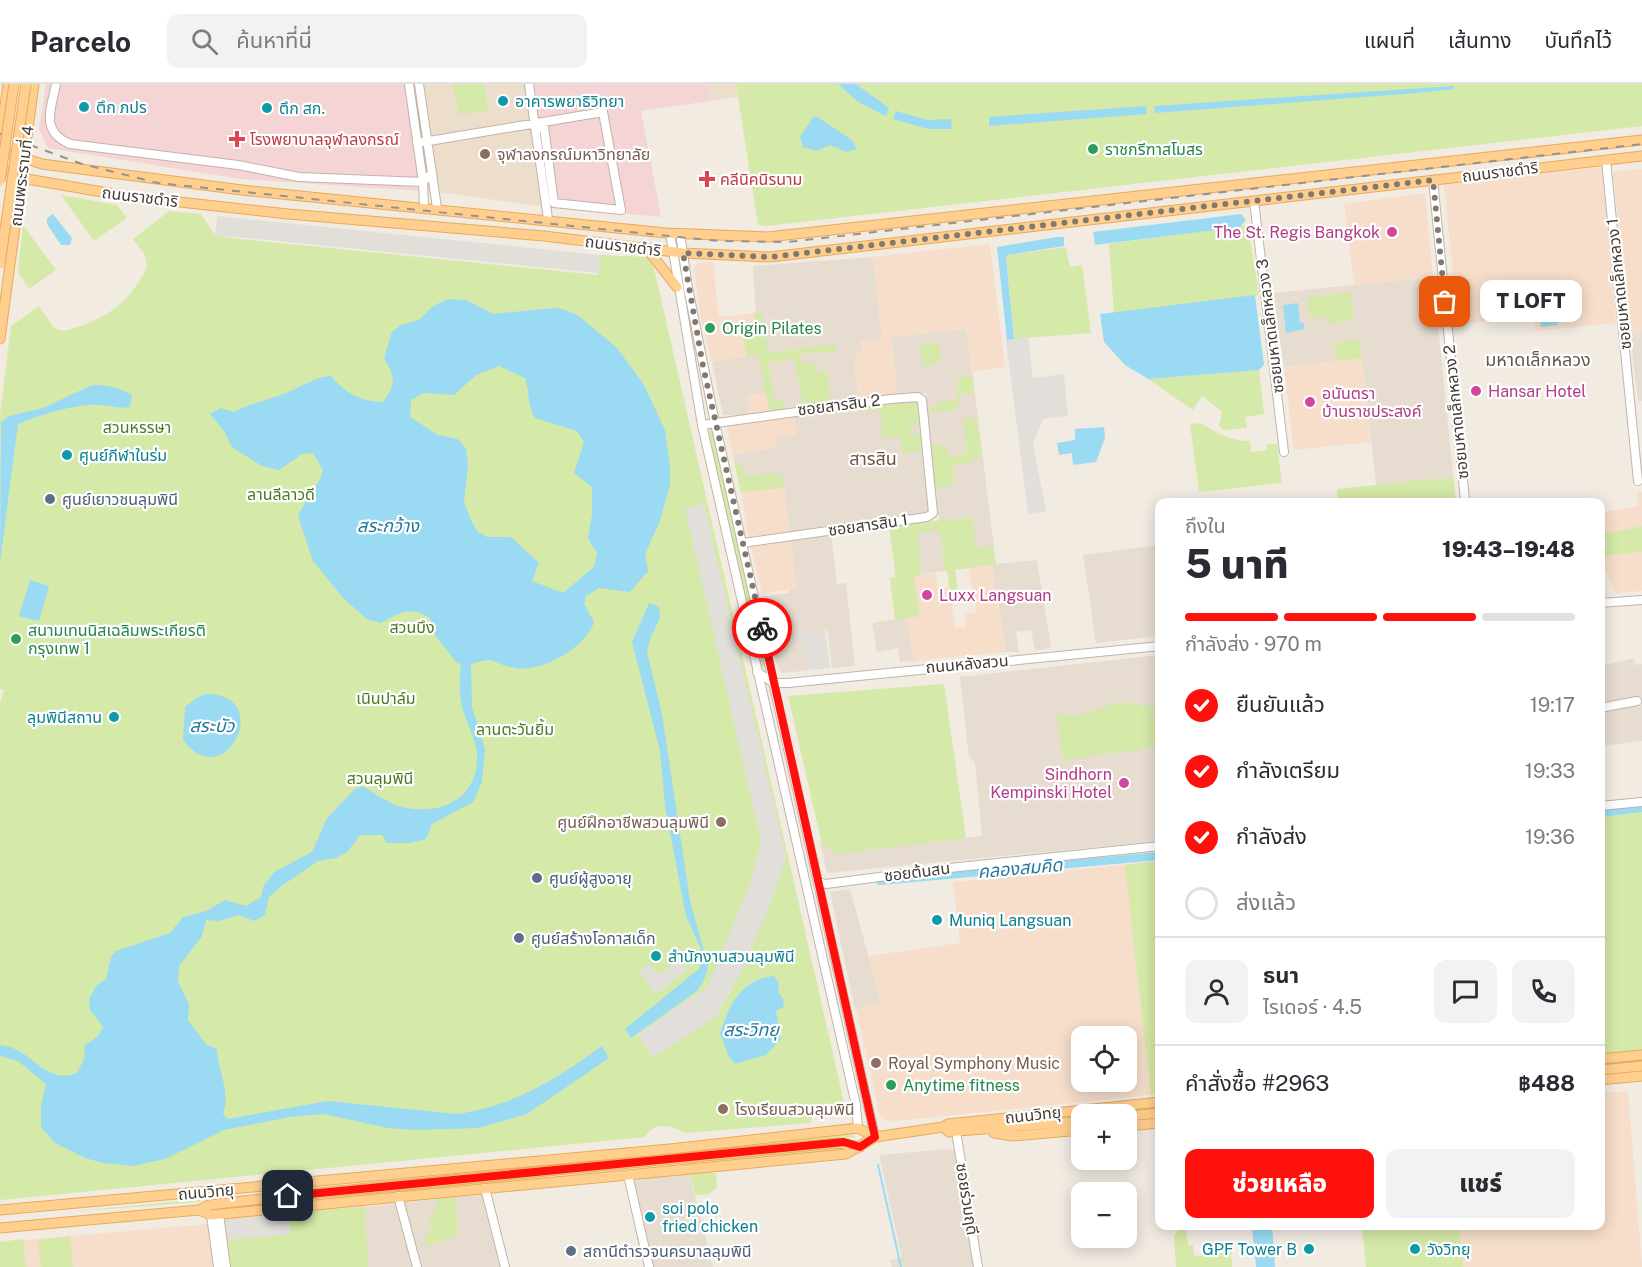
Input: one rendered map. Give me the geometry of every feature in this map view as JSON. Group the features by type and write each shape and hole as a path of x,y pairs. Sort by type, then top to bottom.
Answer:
{"main road":[{"name":"ถนนพระรามที่ 4","path":"0,141 8,84"},
{"name":"ถนนพระรามที่ 4","path":"0,181 14,84"},
{"name":"ถนนพระรามที่ 4","path":"0,264 26,84"},
{"name":"ถนนพระรามที่ 4","path":"0,339 34,84"},
{"name":"ถนนราชดำริ","path":"0,150 24,160 169,181 670,233 768,237 925,222 1642,140"},
{"path":"1604,145 1606,160"},
{"name":"ถนนราชดำริ","path":"0,168 22,177 165,200 672,252 770,257 1642,156"},
{"path":"1431,164 1433,180"},
{"path":"165,200 169,181"},
{"path":"288,214 290,194"},
{"path":"1083,204 1085,220"},
{"path":"503,233 504,215"},
{"path":"925,222 927,239"},
{"path":"647,249 677,287"},
{"path":"1605,1059 1642,1055"},
{"path":"1605,1070 1642,1066"},
{"path":"1605,1080 1642,1076"},
{"name":"ถนนวิทยุ","path":"1137,1105 1155,1103"},
{"name":"ถนนวิทยุ","path":"306,1199 398,1196 846,1155 875,1137 957,1123 1071,1111"},
{"path":"1137,1119 1155,1114"},
{"path":"1137,1121 1155,1123"},
{"name":"ถนนวิทยุ","path":"1054,1128 1071,1123"},
{"name":"ถนนวิทยุ","path":"943,1127 949,1132 1054,1128 1071,1130"},
{"path":"858,1128 875,1137"},
{"name":"ถนนวิทยุ","path":"0,1210 558,1159 858,1128"},
{"name":"ถนนวิทยุ","path":"0,1228 199,1210 216,1211 559,1170 844,1142 860,1147"},
{"path":"558,1159 560,1181"},
{"path":"671,1160 673,1170"},
{"path":"305,1183 306,1199"},
{"path":"216,1191 216,1211"}],"street":[{"path":"56,84 49,123 57,138 70,144 238,165 299,177 423,182 432,173"},
{"path":"409,84 423,182 424,207"},
{"path":"419,84 437,208"},
{"path":"529,84 548,219"},
{"path":"417,143 603,112 621,210 554,203 544,127 534,125"},
{"name":"ซอยมหาดเล็กหลวง 1","path":"1606,160 1638,481"},
{"name":"ซอยมหาดเล็กหลวง 2","path":"1433,180 1465,498"},
{"name":"ซอยมหาดเล็กหลวง 3","path":"1254,201 1284,452"},
{"path":"670,233 677,287 702,425 854,1094 858,1128"},
{"path":"680,233 715,423 875,1137"},
{"path":"689,355 697,357 700,350"},
{"path":"692,369 696,363 703,366"},
{"name":"ซอยสารสิน 2","path":"702,425 918,397 923,403 929,453"},
{"name":"ซอยสารสิน 1","path":"743,543 929,516 934,509 929,453"},
{"path":"1605,603 1642,600"},
{"name":"ถนนหลังสวน","path":"774,683 1155,646"},
{"path":"757,672 774,683"},
{"path":"1605,707 1637,701"},
{"path":"1605,806 1642,802"},
{"name":"ซอยต้นสน","path":"819,882 826,884 940,869 1155,847"},
{"name":"ซอยร่วมฤดี","path":"956,1131 978,1267"},
{"path":"627,1175 649,1267"},
{"path":"485,1188 505,1267"},
{"path":"398,1196 417,1267"},
{"path":"216,1211 218,1267"},
{"path":"216,1211 226,1267"}],"shaded area":[{"name":"โรงพยาบาลจุฬาลงกรณ์","path":"46,84 422,84 437,192 240,179 48,148 39,129"},
{"name":"จุฬาลงกรณ์มหาวิทยาลัย","path":"422,84 528,84 547,207 437,192"},
{"path":"528,84 708,84 710,101 641,111 661,217 547,207"},
{"path":"708,84 736,84 737,97 710,101"},
{"path":"1602,167 1616,323 1535,331 1533,317 1458,324 1444,184"},
{"path":"1642,169 1642,333 1630,334 1613,172"},
{"path":"1425,193 1433,277 1354,285 1344,204"},
{"path":"217,216 600,255 598,273 215,235"},
{"path":"990,244 1005,367 971,372 966,329 892,337 897,396 859,401 854,362 857,361 856,351 862,350 860,340 882,338 873,257"},
{"path":"873,257 882,338 862,350 858,362 854,363 859,401 770,412 747,396 750,415 723,415 712,362 747,356 757,332 753,266"},
{"path":"713,262 719,317 754,313 757,333 742,335 747,356 712,362 701,319 694,268 699,263"},
{"path":"1433,277 1456,498 1378,498 1362,358 1284,367 1273,293"},
{"path":"967,329 996,564 1037,560 1051,648 1035,650 1031,630 1016,632 1019,652 1006,652 992,564 914,575 920,617 907,619 914,661 900,662 898,648 877,652 872,623 895,619 890,578 896,577 889,526 939,521 926,394 897,396 892,337"},
{"path":"1642,333 1642,401 1638,401 1630,334"},
{"path":"1028,337 1033,378 1064,374 1068,416 1043,419 1033,442 1046,512 1028,514 1006,340"},
{"path":"1362,358 1371,442 1294,450 1284,367"},
{"path":"766,392 770,412 750,415 746,396"},
{"path":"919,401 930,510 928,513 790,533 784,488 741,492 733,455 777,447 775,437 794,414"},
{"path":"794,414 797,435 776,437 777,447 733,455 726,424"},
{"path":"784,488 790,533 749,539 741,492"},
{"path":"1637,492 1642,492 1642,591 1615,593 1605,568 1605,512 1638,506"},
{"path":"704,503 786,857 774,894 744,967 716,1017 653,1057 637,1035 708,986 749,886 761,842 685,508"},
{"path":"831,534 837,584 846,583 855,666 832,668 827,630 800,634 810,670 783,673 777,664 762,597 789,593 791,539"},
{"path":"791,539 797,589 762,593 750,544"},
{"path":"1155,546 1155,636 1096,643 1083,555"},
{"path":"992,564 1006,652 914,661 907,619 920,616 914,575 936,573 938,589 949,587 955,628 966,627 964,614 977,612 968,568"},
{"path":"825,630 830,668 810,670 800,633"},
{"path":"1155,655 1155,841 827,873 820,841 839,838 842,850 982,836 975,762 969,758 960,677"},
{"path":"1634,658 1635,665 1642,664 1642,741 1605,746 1605,665"},
{"path":"1155,861 1155,1094 887,1121 880,1117 856,1009 881,1002 868,956 960,943 953,882"},
{"path":"850,889 881,1002 855,1010 830,892"},
{"path":"679,960 687,970 656,994 639,971 649,963 658,975"},
{"path":"1628,1091 1642,1267 1463,1267 1459,1230 1605,1230 1605,1093"},
{"path":"948,1149 955,1151 974,1267 892,1267 890,1260 902,1258 879,1155"},
{"path":"689,1172 713,1267 654,1267 631,1181"},
{"path":"485,1194 504,1267 368,1267 365,1207"},
{"path":"363,1203 368,1267 0,1267 0,1242 210,1224 209,1220"},
{"path":"289,1212 290,1234 226,1240 224,1217"}],"green space":[{"path":"453,84 484,84 488,110 459,115"},
{"name":"ราชกรีฑาสโมสร","path":"736,84 1642,84 1642,126 766,226 758,225"},
{"path":"61,195 117,205 127,218 94,241"},
{"name":"สวนลุมพินี","path":"169,211 201,214 215,235 240,239 598,275 600,255 647,257 654,268 846,1111 812,1116 811,1123 685,1133 664,1126 653,1128 645,1137 0,1200 0,703 4,690 0,689 0,414 11,326 39,306 54,328 63,331 102,317 113,309 132,291 147,267 145,255 133,239"},
{"path":"23,225 56,270 29,289 18,272"},
{"path":"1248,225 1259,295 1114,313 1109,244"},
{"path":"1066,247 1070,267 1082,265 1091,333 1014,339 1006,258 1008,255"},
{"path":"1351,292 1354,320 1327,324 1326,316 1309,318 1307,297"},
{"path":"762,312 768,353 836,344 836,352 800,354 801,363 812,362 815,372 827,370 831,404 804,407 794,358 768,363 775,401 783,400 785,409 770,412 758,355 747,356 742,335 757,332 754,313"},
{"path":"1360,340 1362,358 1336,361 1334,342"},
{"path":"939,343 941,360 927,366 923,365 920,344"},
{"path":"1259,370 1264,414 1245,417 1247,428 1224,430 1219,426 1222,412 1202,396 1193,410 1148,379"},
{"path":"972,376 974,393 961,394 956,410 928,413 928,410 941,402 955,400 958,395 958,378"},
{"path":"919,401 922,424 910,425 911,435 922,433 924,450 902,453 900,436 883,438 880,410 866,411 865,405"},
{"path":"977,418 982,457 971,459 971,463 953,465 955,485 935,487 931,444 947,446 948,456 967,454 963,419"},
{"path":"1201,423 1230,438 1250,441 1251,452 1267,450 1267,444 1277,444 1282,483 1199,492 1190,424"},
{"path":"713,428 765,668 761,667 708,430"},
{"path":"734,462 741,463 745,476 781,473 784,488 741,492"},
{"path":"1453,477 1456,498 1338,498 1337,489"},
{"path":"972,517 976,549 993,546 996,564 955,570 959,597 951,598 947,571 944,571 940,530 918,533 921,574 914,576 920,616 895,620 890,578 896,577 889,526"},
{"path":"1642,526 1642,552 1605,556 1605,534"},
{"path":"944,684 966,838 838,854 822,844 788,696"},
{"path":"1121,702 1155,706 1155,748 1063,760 1057,714 1075,716"},
{"path":"1642,812 1642,1050 1605,1054 1605,816"},
{"path":"1155,861 1155,1095 1151,1095 1125,865"},
{"path":"852,1134 856,1137 570,1164 571,1163"},
{"path":"846,1147 847,1150 689,1163 690,1162"},
{"path":"538,1165 540,1169 316,1188"},
{"path":"689,1172 716,1173 717,1187 709,1194 696,1195"},
{"path":"545,1175 546,1179 331,1198 333,1196"},
{"path":"455,1195 458,1227 456,1236 426,1246 424,1240 431,1228 429,1216 437,1210 436,1198"},
{"path":"202,1199 200,1202 67,1212"},
{"path":"365,1207 368,1267 229,1267 224,1217"},
{"path":"1178,1230 1186,1230 1188,1245 1193,1245 1194,1256 1231,1252 1232,1267 1176,1267 1174,1236"},
{"path":"1362,1230 1459,1230 1463,1267 1366,1267"},
{"path":"70,1236 73,1267 41,1267 38,1240"},
{"path":"23,1239 26,1267 0,1267 0,1242"}],"water":[{"path":"838,84 856,84 889,108 886,116 858,102"},
{"path":"1453,86 1454,89 1416,93 1155,113 1154,106"},
{"path":"1146,106 1147,114 989,126 989,117"},
{"path":"896,111 927,120 951,119 952,129 928,129 893,119"},
{"path":"816,116 852,140 857,149 847,152 830,145 817,151 803,147 800,137"},
{"path":"53,214 72,238 70,245 61,245 47,224 47,218"},
{"path":"1241,214 1246,220 1240,227 1095,245 1093,232"},
{"path":"1064,237 1064,246 1008,255 1006,258 1014,339 1007,340 997,247"},
{"path":"1554,290 1558,325 1541,327 1537,293"},
{"path":"1255,295 1264,365 1259,370 1148,379 1125,365 1104,342 1100,314"},
{"name":"สระกว้าง","path":"447,299 466,300 493,314 555,308 566,310 579,316 617,348 644,385 665,430 670,484 660,521 645,554 648,571 630,592 599,588 586,596 584,604 594,622 582,640 562,656 550,662 526,668 515,668 490,660 471,664 472,707 485,749 482,782 473,802 432,824 426,839 410,843 387,843 382,835 360,835 348,851 336,858 318,861 280,887 269,897 265,915 254,921 239,915 219,921 206,920 202,936 179,966 178,981 189,1004 188,1020 206,1044 217,1049 226,1098 223,1114 228,1119 328,1101 457,1114 497,1105 515,1098 551,1080 602,1046 609,1058 527,1114 479,1128 414,1130 387,1128 324,1114 290,1117 224,1130 165,1159 133,1166 103,1163 85,1158 55,1143 41,1127 41,1105 46,1084 18,1061 0,1056 0,1045 21,1052 56,1074 66,1076 77,1073 85,1057 84,1046 97,1037 103,1027 90,1010 89,999 96,986 106,979 111,957 116,951 170,933 183,917 206,911 225,900 246,906 261,897 263,887 274,872 312,852 327,818 355,789 361,786 397,806 430,809 455,801 472,783 477,754 461,701 461,664 457,663 435,635 430,618 410,611 380,623 367,619 344,599 313,561 298,516 323,470 313,453 302,454 279,470 262,466 232,447 224,431 210,414 221,408 234,412 314,380 331,376 354,395 383,402 391,390 393,380 384,358 392,332 401,325 419,320 432,307","holes":["499,366 525,378 535,418 577,431 584,442 574,473 592,487 592,515 588,538 597,553 594,567 563,593 532,581 539,563 511,537 487,537 477,531 464,502 468,465 466,449 458,439 438,435 410,417 411,400 424,393 454,395 475,376"]},
{"path":"1298,303 1300,322 1304,324 1305,329 1286,333 1283,305"},
{"path":"92,385 113,387 132,395 130,407 78,406 18,424 0,563 1,422 9,416 43,408"},
{"path":"1104,427 1105,438 1096,462 1073,465 1072,453 1059,455 1057,443 1075,440 1075,429"},
{"path":"30,580 49,586 39,621 19,616"},
{"path":"649,603 659,607 660,618 650,639 647,652 662,714 690,901 708,966 705,978 698,990 631,1038 625,1029 700,968 701,949 686,916 665,806 660,751 632,642"},
{"name":"สระบัว","path":"206,694 227,698 238,709 241,724 237,738 227,750 214,757 199,754 183,740 185,707"},
{"name":"สระวิทยุ","path":"774,976 779,984 778,992 783,999 784,1007 776,1011 781,1039 766,1055 735,1064 729,1057 720,1034 728,1013 738,995 745,988 753,982"},
{"path":"1252,1230 1272,1230 1275,1267 1256,1267"}],"waterway":[{"name":"คลองสมคิด","path":"1605,812 1642,808"},
{"name":"คลองสมคิด","path":"880,881 1155,856"},
{"path":"878,1165 901,1267"}],"railway":[{"path":"0,134 82,164 158,183 719,241 788,242 1642,144"}],"way so far":[{"path":"762,628 715,423 683,253 770,257 1433,180 1445,302"}],"place":[{"name":"อาคารพยาธิวิทยา","path":"503,101"},
{"name":"ตึก ภปร","path":"84,107"},
{"name":"ตึก สก.","path":"267,108"},
{"name":"โรงพยาบาลจุฬาลงกรณ์","path":"237,139"},
{"name":"ราชกรีฑาสโมสร","path":"1093,149"},
{"name":"จุฬาลงกรณ์มหาวิทยาลัย","path":"485,154"},
{"name":"คลีนิคนิรนาม","path":"707,179"},
{"name":"The St. Regis Bangkok","path":"1392,232"},
{"name":"T LOFT","path":"1445,302"},
{"name":"Origin Pilates","path":"710,328"},
{"name":"Hansar Hotel","path":"1476,391"},
{"name":"อนันตรา บ้านราชประสงค์","path":"1310,402"},
{"name":"ศูนย์กีฬาในร่ม","path":"67,455"},
{"name":"ศูนย์เยาวชนลุมพินี","path":"50,499"},
{"name":"Luxx Langsuan","path":"927,595"},
{"name":"สนามเทนนิสเฉลิมพระเกียรติ กรุงเทพ 1","path":"16,639"},
{"name":"ลุมพินีสถาน","path":"114,717"},
{"name":"Sindhorn Kempinski Hotel","path":"1124,783"},
{"name":"ศูนย์ฝึกอาชีพสวนลุมพินี","path":"721,822"},
{"name":"ศูนย์ผู้สูงอายุ","path":"537,878"},
{"name":"Muniq Langsuan","path":"937,920"},
{"name":"ศูนย์สร้างโอกาสเด็ก","path":"519,938"},
{"name":"สำนักงานสวนลุมพินี","path":"656,956"},
{"name":"Royal Symphony Music","path":"876,1063"},
{"name":"Anytime fitness","path":"891,1085"},
{"name":"โรงเรียนสวนลุมพินี","path":"723,1109"},
{"name":"soi polo fried chicken","path":"650,1217"},
{"name":"GPF Tower B","path":"1309,1249"},
{"name":"วังวิทยุ","path":"1415,1249"},
{"name":"สถานีตำรวจนครบาลลุมพินี","path":"571,1251"}],"district":[{"name":"มหาดเล็กหลวง","path":"1538,359"},
{"name":"สารสิน","path":"873,458"}],"route":[{"path":"288,1196 844,1142 860,1147 875,1137 762,628"}],"park label":[{"name":"สวนหรรษา","path":"137,427"},
{"name":"ลานลีลาวดี","path":"281,494"},
{"name":"สวนบึง","path":"412,627"},
{"name":"เนินปาล์ม","path":"386,698"},
{"name":"ลานตะวันยิ้ม","path":"515,729"}]}
